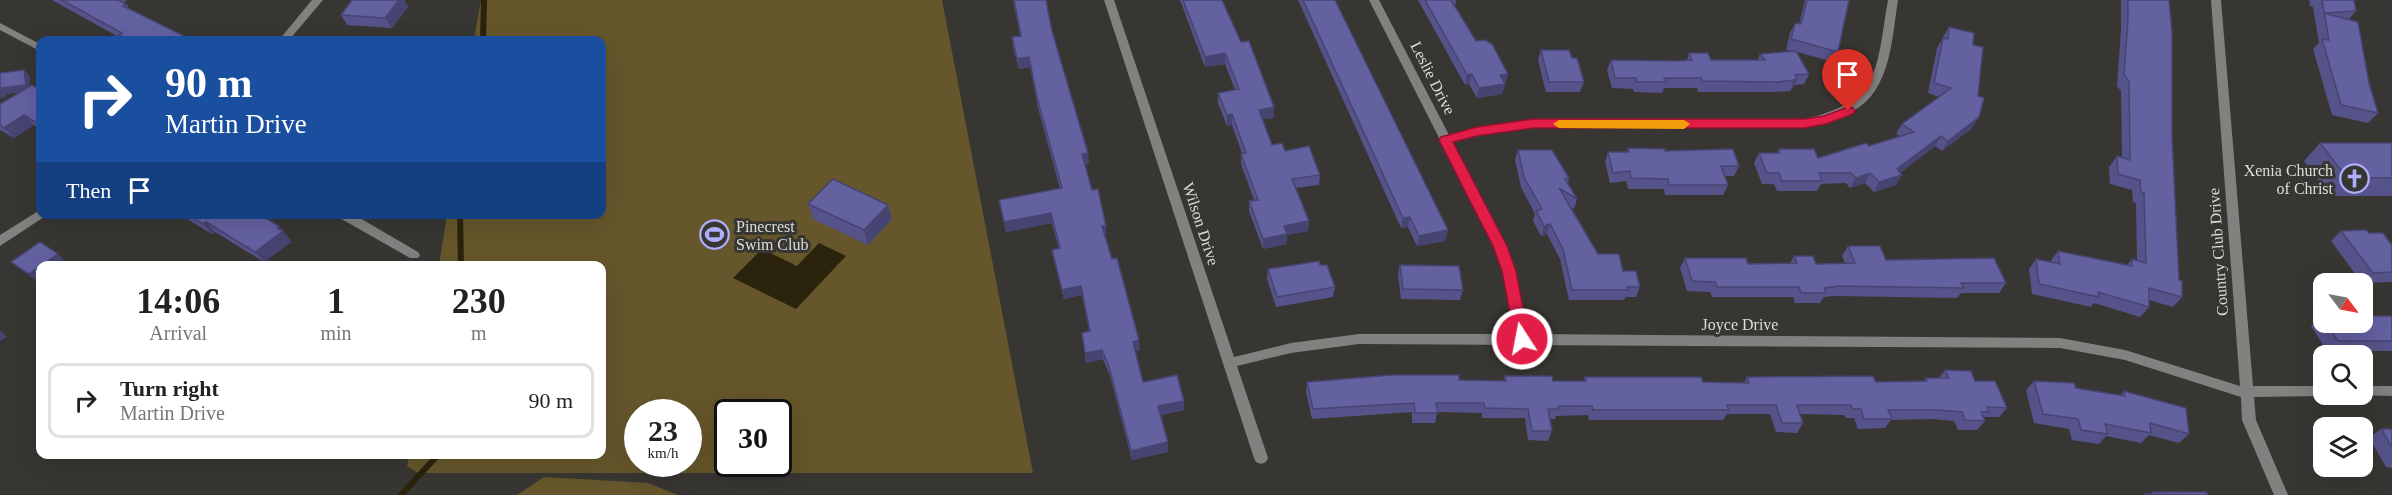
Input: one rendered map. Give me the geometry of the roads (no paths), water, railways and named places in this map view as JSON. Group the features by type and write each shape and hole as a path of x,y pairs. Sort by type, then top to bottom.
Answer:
{"street":[{"path":"287,36 318,0"},
{"name":"Wilson Drive","path":"1109,0 1261,458"},
{"name":"Leslie Drive","path":"1374,0 1500,246 1509,271 1522,339"},
{"path":"1446,140 1477,131 1533,124 1804,123 1838,116 1858,105 1877,81 1893,0"},
{"name":"Country Club Drive","path":"2216,0 2250,426 2281,495"},
{"path":"0,26 36,46"},
{"path":"0,241 36,217"},
{"path":"351,219 414,255"},
{"name":"Joyce Drive","path":"1229,363 1291,348 1359,339 2060,343 2125,355 2241,392 2313,392"},
{"path":"2373,391 2392,391"}],"waterway":[{"path":"483,36 484,0"},
{"path":"460,219 461,261"},
{"path":"401,495 434,459"}],"place":[{"name":"Xenia Church of Christ","path":"2354,179"},
{"name":"Pinecrest Swim Club","path":"715,235"}]}
